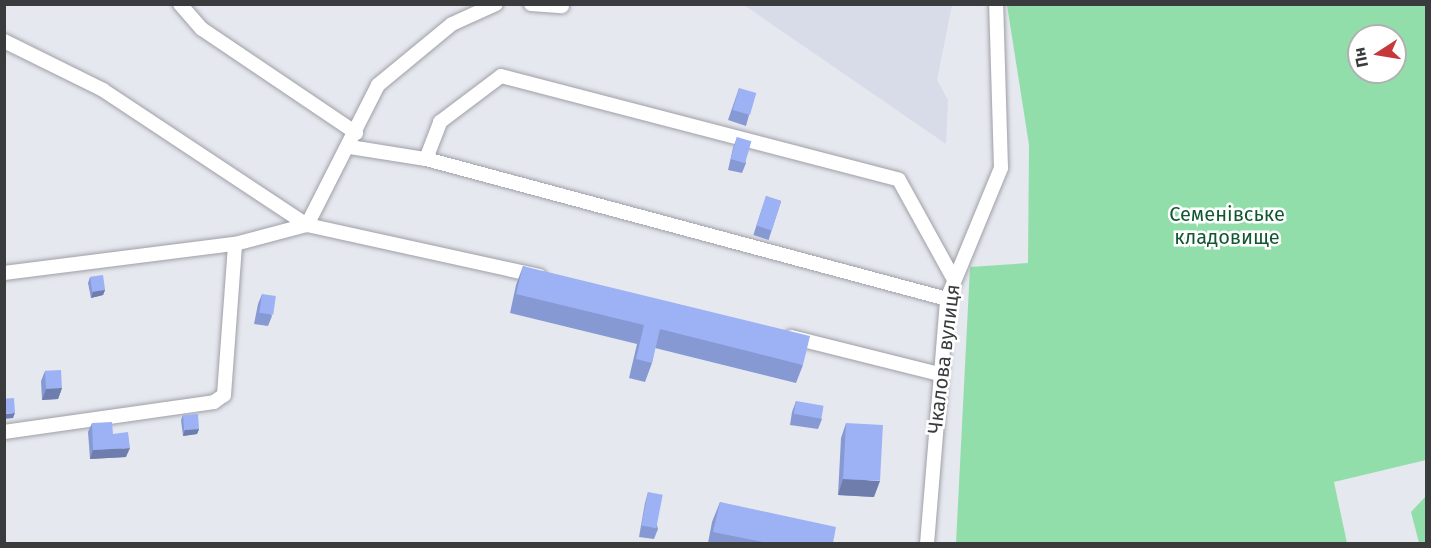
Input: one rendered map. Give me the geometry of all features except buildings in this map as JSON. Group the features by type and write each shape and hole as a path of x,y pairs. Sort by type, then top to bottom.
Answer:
{"street":[{"path":"180,4 202,28 356,133"},
{"path":"4,273 235,244 307,225 350,147 378,85 452,24 496,4"},
{"path":"531,4 562,6"},
{"name":"Чкалова вулиця","path":"927,543 939,374 947,299 953,278 1000,168 996,4"},
{"path":"4,41 103,90 307,225 551,279"},
{"path":"426,159 440,122 501,76 899,180 953,278"},
{"path":"350,147 426,159 947,299"},
{"path":"4,432 214,402 224,395 235,244"},
{"path":"780,334 939,374"}],"shaded area":[{"path":"744,5 952,5 937,80 948,100 946,144"}],"green space":[{"name":"Семенівське кладовище","path":"1007,5 1426,5 1426,460 1334,482 1347,543 956,543 970,267 1028,263 1029,145"},
{"path":"1426,496 1426,543 1419,543 1411,512"}]}
